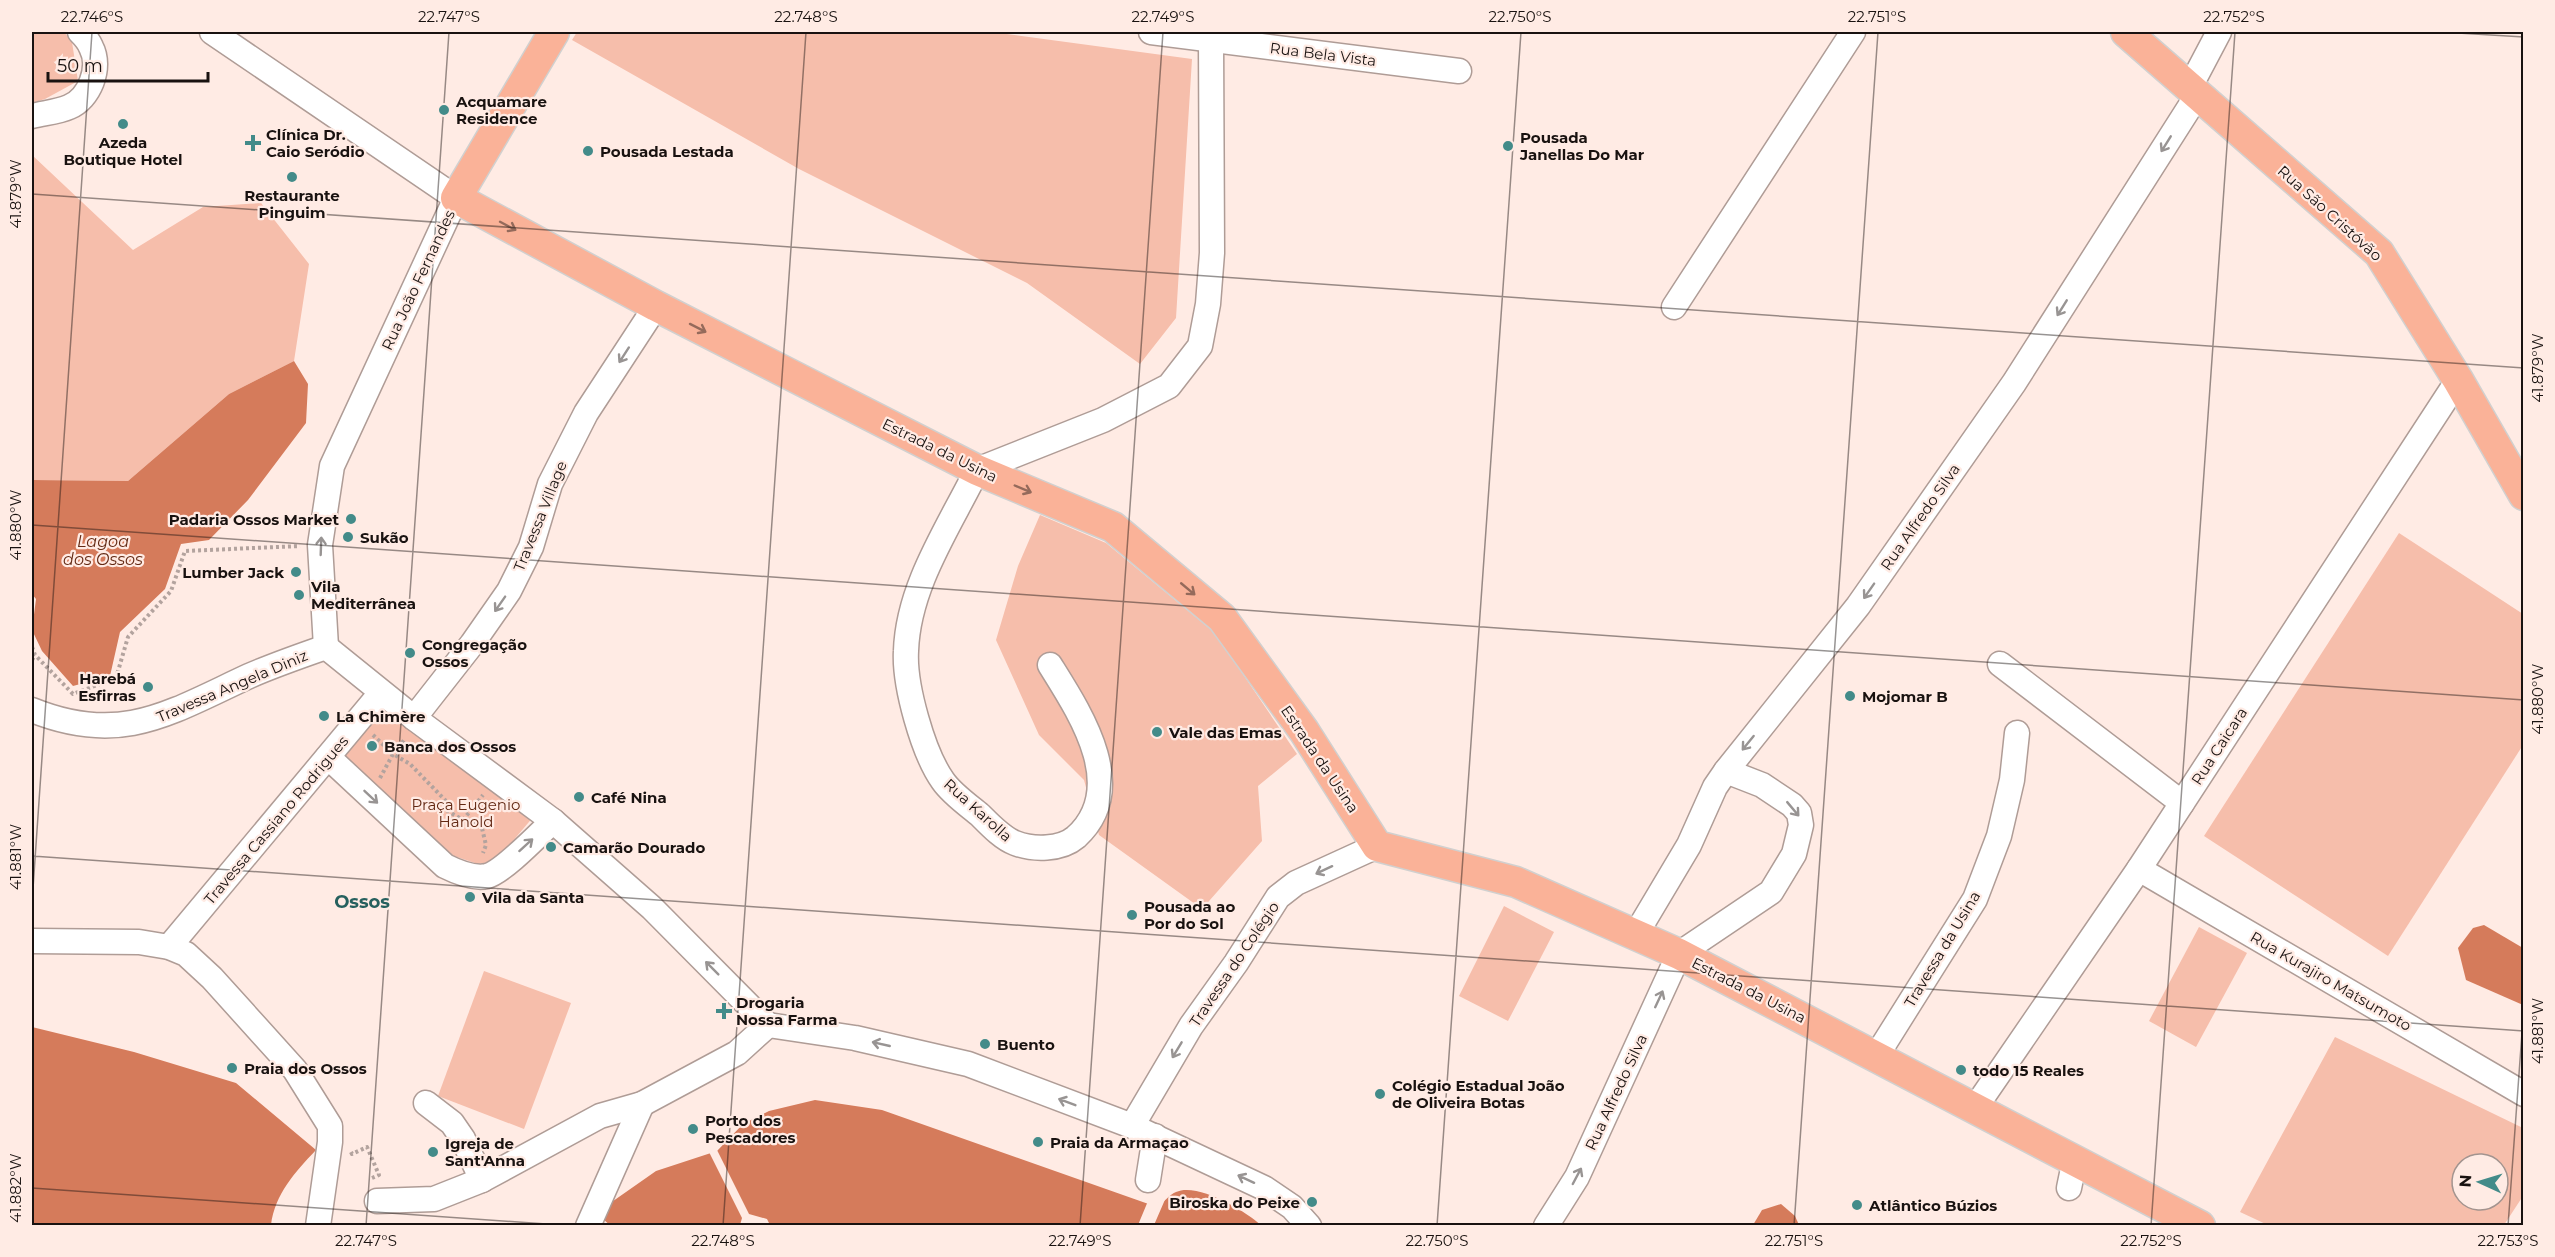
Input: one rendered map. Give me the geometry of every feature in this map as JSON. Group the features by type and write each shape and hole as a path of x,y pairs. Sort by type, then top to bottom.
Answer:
{"main road":[{"path":"456,198 554,32"},
{"name":"Rua São Cristóvão","path":"2126,32 2379,253 2458,380 2523,495"},
{"name":"Estrada da Usina","path":"456,198 656,306 977,470 1113,527 1222,618 1304,731 1377,846 1516,882 1636,934 1877,1055 1976,1108 2072,1173 2200,1226"}],"street":[{"path":"32,116 68,108 82,99 91,84 94,67 93,49 80,32"},
{"name":"Rua João Fernandes","path":"212,32 456,198 332,466 320,545 326,646"},
{"name":"Rua Bela Vista","path":"1151,32 1459,71"},
{"path":"1674,307 1852,32"},
{"name":"Rua Alfredo Silva","path":"1636,934 1689,845 1715,787 1725,771 1858,606 1994,412 2194,91 2219,32"},
{"path":"977,470 1103,420 1169,386 1200,346 1208,304 1212,253 1211,39"},
{"name":"Travessa Village","path":"414,718 472,644 509,591 531,547 550,484 586,413 656,306"},
{"name":"Rua Caicara","path":"1976,1108 2139,869 2458,380"},
{"name":"Rua Karolla","path":"977,470 927,569 910,617 906,652 910,684 927,752 944,782 999,833 1015,843 1036,847 1053,847 1071,841 1086,828 1096,811 1100,777 1095,746 1072,700 1050,665"},
{"path":"326,646 381,693 553,821 652,908 768,1025 855,1038 968,1064 1155,1136 1264,1188 1292,1207 1309,1226"},
{"name":"Travessa Angela Diniz","path":"32,710 74,724 104,726 143,723 191,704 252,675 326,646"},
{"path":"2000,664 2182,803"},
{"name":"Travessa Cassiano Rodrigues","path":"169,946 381,693"},
{"name":"Travessa da Usina","path":"1877,1055 1975,899 1999,836 2012,780 2017,733"},
{"path":"328,757 445,866 460,873 479,876 497,871 553,821"},
{"path":"1679,954 1771,892 1794,854 1800,833 1799,813 1792,805 1762,785 1725,771"},
{"name":"Travessa do Colégio","path":"1132,1126 1191,1026 1236,963 1278,897 1296,883 1377,846"},
{"name":"Rua Kurajiro Matsumoto","path":"2139,869 2523,1094"},
{"path":"32,941 139,942 169,946 186,954 212,978 295,1070 330,1134 318,1226"},
{"name":"Rua Alfredo Silva","path":"1546,1226 1577,1177 1679,954"},
{"path":"377,1201 434,1200 482,1180 600,1116 642,1104 737,1053 768,1025"},
{"path":"426,1103 452,1123 463,1139 482,1180"},
{"path":"588,1226 642,1104"},
{"path":"1148,1180 1155,1136"}],"path":[{"path":"32,647 35,655 73,694 117,678 128,637 171,591 185,551 320,545"},
{"path":"32,660 35,655"},
{"path":"358,722 393,754 410,764 445,800 446,810 463,820 481,824 486,845 478,864 479,876"},
{"path":"370,796 393,754"},
{"path":"463,820 495,778"},
{"path":"330,1134 338,1133 352,1154 367,1148 379,1175 365,1182 377,1201"}],"green space":[{"path":"32,32 64,32 72,42 78,81 45,99 32,103"},
{"path":"577,32 992,32 1192,59 1176,318 1140,364 1027,283 799,169 572,40"},
{"path":"32,155 133,250 203,207 261,203 309,264 294,361 229,394 128,481 32,480"},
{"path":"1040,515 1106,543 1215,633 1297,754 1258,786 1262,841 1202,909 1099,835 1084,780 1039,735 996,640 1018,566"},
{"path":"2399,533 2523,614 2523,745 2388,956 2204,836"},
{"name":"Praça Eugenio Hanold","path":"386,699 534,816 496,861 478,864 454,856 337,756"},
{"path":"1504,906 1554,932 1508,1021 1459,996"},
{"path":"2199,927 2247,953 2196,1047 2149,1021"},
{"path":"484,971 571,1003 524,1129 438,1096"},
{"path":"2335,1037 2523,1128 2523,1196 2504,1225 2270,1226 2240,1212"}],"water":[{"name":"Lagoa dos Ossos","path":"294,361 308,384 306,423 248,500 209,540 181,544 165,589 120,632 110,676 73,686 42,651 32,630 36,599 32,594 32,480 128,481 229,394"},
{"path":"2484,925 2523,948 2523,1005 2466,980 2458,948 2473,928"},
{"path":"32,1027 134,1052 236,1083 316,1150 281,1193 271,1225 32,1225"},
{"path":"815,1100 882,1110 1157,1207 1176,1192 1185,1190 1208,1194 1233,1206 1261,1225 611,1226 596,1213 656,1171 717,1151 743,1124 769,1111"},
{"path":"1781,1204 1795,1216 1799,1225 1753,1225 1762,1210"}],"pier":[{"path":"716,1148 749,1214 767,1219 770,1225 740,1225 742,1218 709,1152"},
{"path":"1167,1195 1154,1225 1138,1225 1148,1201 1157,1204"}],"place":[{"name":"Acquamare Residence","path":"444,110"},
{"name":"Azeda Boutique Hotel","path":"123,124"},
{"name":"Clínica Dr. Caio Seródio","path":"253,143"},
{"name":"Pousada Janellas Do Mar","path":"1508,146"},
{"name":"Pousada Lestada","path":"588,151"},
{"name":"Restaurante Pinguim","path":"292,177"},
{"name":"Padaria Ossos Market","path":"351,519"},
{"name":"Sukão","path":"348,537"},
{"name":"Lumber Jack","path":"296,572"},
{"name":"Vila Mediterrânea","path":"299,595"},
{"name":"Congregação Ossos","path":"410,653"},
{"name":"Harebá Esfirras","path":"148,687"},
{"name":"Mojomar B","path":"1850,696"},
{"name":"La Chimère","path":"324,716"},
{"name":"Vale das Emas","path":"1157,732"},
{"name":"Banca dos Ossos","path":"372,746"},
{"name":"Café Nina","path":"579,797"},
{"name":"Camarão Dourado","path":"551,847"},
{"name":"Vila da Santa","path":"470,897"},
{"name":"Pousada ao Por do Sol","path":"1132,915"},
{"name":"Drogaria Nossa Farma","path":"724,1011"},
{"name":"Buento","path":"985,1044"},
{"name":"Praia dos Ossos","path":"232,1068"},
{"name":"todo 15 Reales","path":"1961,1070"},
{"name":"Colégio Estadual João de Oliveira Botas","path":"1380,1094"},
{"name":"Porto dos Pescadores","path":"693,1129"},
{"name":"Praia da Armaçao","path":"1038,1142"},
{"name":"Igreja de Sant'Anna","path":"433,1152"},
{"name":"Biroska do Peixe","path":"1312,1202"},
{"name":"Atlântico Búzios","path":"1857,1205"}],"district":[{"name":"Ossos","path":"362,902"}]}
